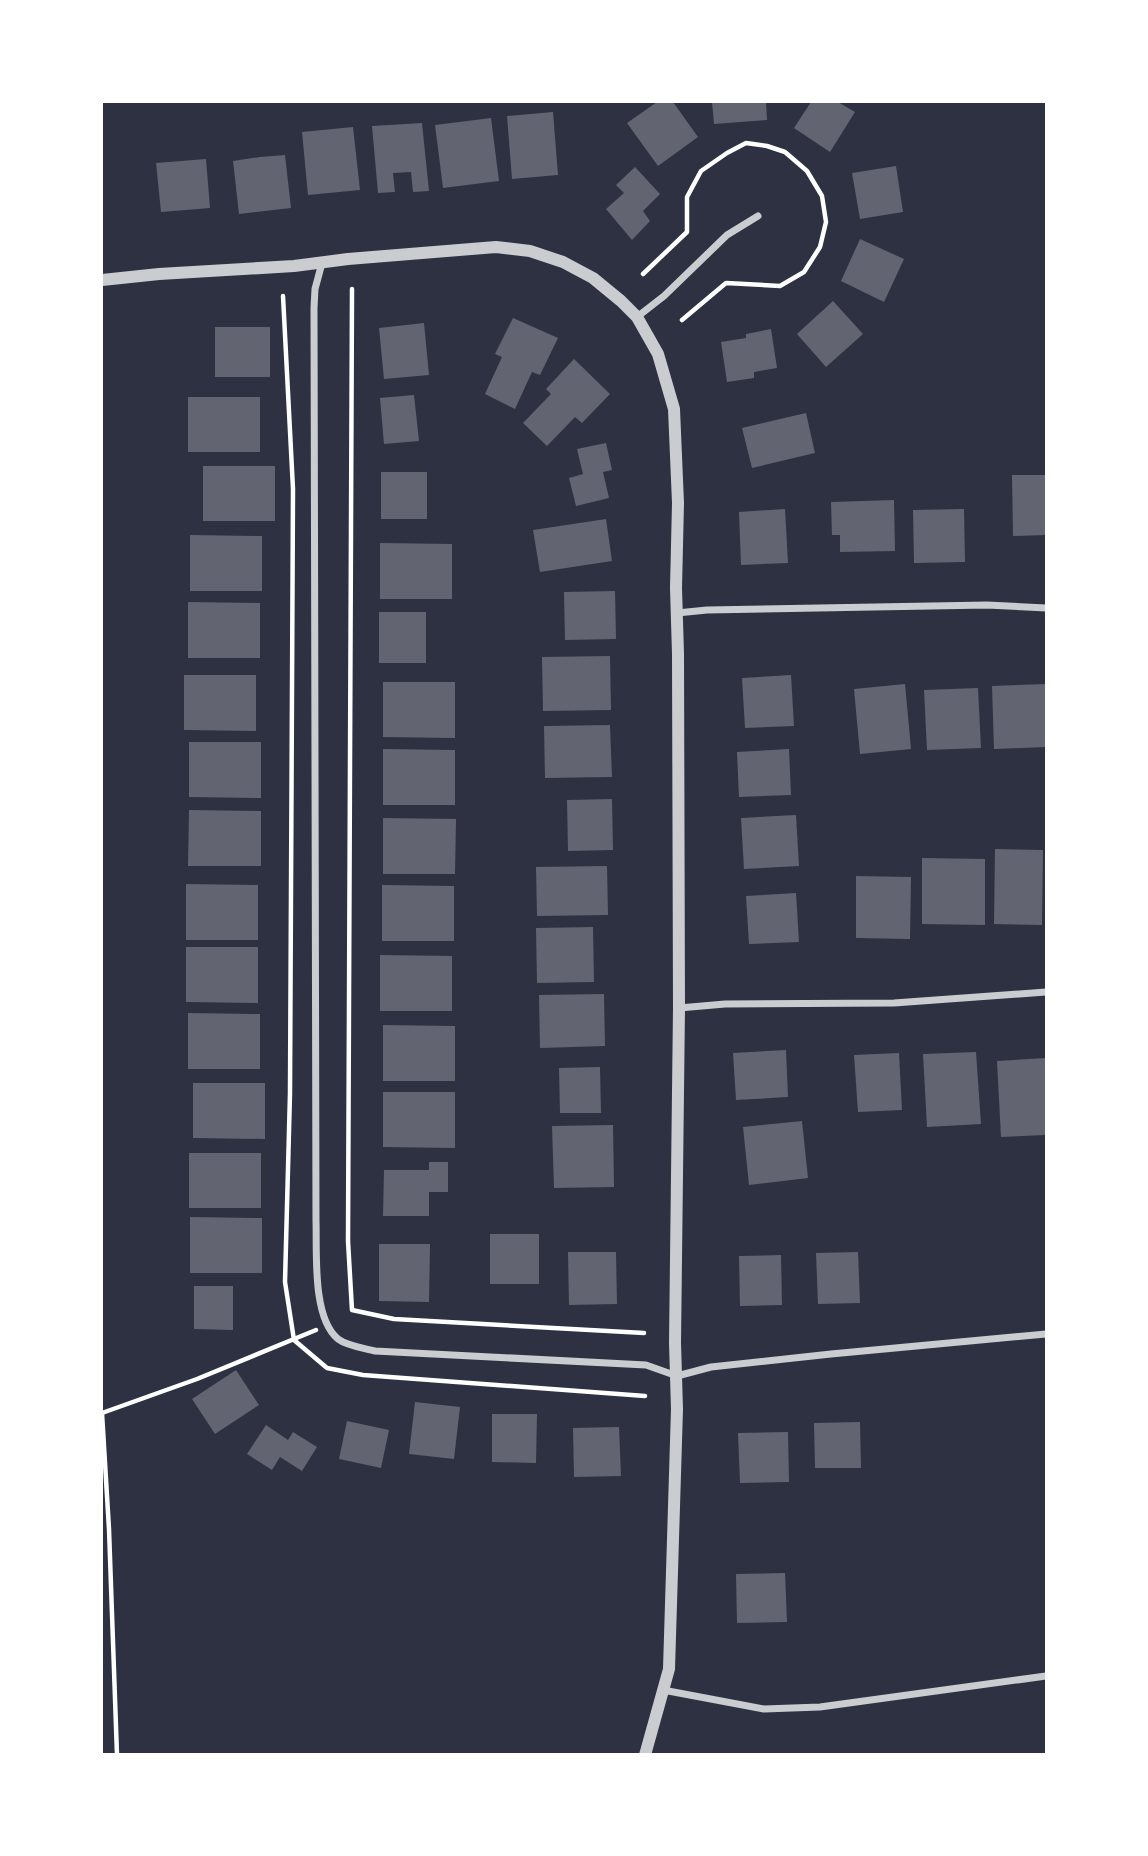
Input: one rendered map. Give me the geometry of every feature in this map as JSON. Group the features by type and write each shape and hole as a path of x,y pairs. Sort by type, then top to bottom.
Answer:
{"street":[{"path":"637,317 664,296 727,235 758,216"},
{"path":"102,280 159,274 293,267 348,259 496,247 530,251 563,262 593,278 637,317 658,354 674,409 678,503 677,1376 669,1669 645,1755"},
{"path":"322,263 315,289 314,308 316,1208 317,1286 326,1325 340,1340 375,1351 646,1365 677,1376 724,1366 1046,1334"},
{"path":"677,613 707,610 960,605 1046,608"},
{"path":"679,1008 725,1004 894,1003 1046,992"},
{"path":"663,1690 764,1709 820,1707 1046,1676"}],"path":[{"path":"352,289 348,1241 352,1310 394,1319 643,1333"},
{"path":"283,296 293,489 290,1079 285,1282 294,1340 327,1368 363,1376 645,1396"},
{"path":"117,1755 110,1542 102,1413 197,1379 326,1325"}],"building":[{"path":"657,102 673,102 698,137 658,166 627,123"},
{"path":"712,102 766,102 767,120 714,124"},
{"path":"811,102 838,102 855,112 830,152 794,128"},
{"path":"553,112 558,175 512,179 507,116"},
{"path":"491,118 499,181 443,188 435,125"},
{"path":"422,123 429,191 413,192 411,172 393,173 395,192 378,193 372,126"},
{"path":"353,127 360,190 308,195 302,132"},
{"path":"285,155 291,208 239,214 233,161"},
{"path":"206,159 210,208 161,212 156,163"},
{"path":"896,166 903,212 860,219 852,173"},
{"path":"635,167 660,194 643,211 650,221 632,240 606,209 624,193 616,185"},
{"path":"860,239 904,259 884,302 841,281"},
{"path":"833,301 863,334 826,367 797,334"},
{"path":"513,318 558,338 540,375 532,372 515,409 485,394 502,357 495,354"},
{"path":"424,323 429,375 384,379 379,328"},
{"path":"215,327 270,327 270,377 215,377"},
{"path":"771,329 777,368 754,372 754,378 727,382 721,342 746,338 746,334"},
{"path":"574,359 610,394 582,423 575,417 547,446 523,423 551,394 546,389"},
{"path":"414,395 419,441 384,444 380,398"},
{"path":"188,397 260,397 260,452 188,452"},
{"path":"806,413 815,453 752,468 742,428"},
{"path":"606,443 612,470 603,472 609,498 576,506 569,478 583,474 577,449"},
{"path":"203,466 275,466 275,521 203,521"},
{"path":"381,472 427,472 427,519 381,519"},
{"path":"1012,475 1046,475 1046,535 1013,536"},
{"path":"894,500 895,551 840,552 840,535 832,535 831,502"},
{"path":"785,509 788,563 741,565 739,512"},
{"path":"964,509 965,562 914,563 913,510"},
{"path":"606,519 612,561 540,572 533,530"},
{"path":"190,535 262,536 262,591 190,591"},
{"path":"380,543 452,544 452,599 380,599"},
{"path":"615,591 616,639 565,640 564,592"},
{"path":"188,602 260,603 260,658 188,658"},
{"path":"379,612 426,612 426,663 379,663"},
{"path":"610,656 611,710 543,711 542,657"},
{"path":"184,675 256,675 256,731 184,730"},
{"path":"791,675 794,726 745,728 742,678"},
{"path":"383,682 455,682 455,738 383,737"},
{"path":"905,684 911,749 860,754 854,689"},
{"path":"1046,684 1046,747 994,749 992,686"},
{"path":"978,688 981,748 927,750 924,690"},
{"path":"610,725 612,777 545,778 544,726"},
{"path":"189,742 261,742 261,798 189,797"},
{"path":"383,749 455,750 455,805 383,805"},
{"path":"789,749 791,795 739,797 737,752"},
{"path":"612,799 613,850 568,851 567,800"},
{"path":"189,810 261,811 261,866 188,866"},
{"path":"796,815 799,866 744,869 741,818"},
{"path":"383,818 456,819 455,874 383,874"},
{"path":"995,849 1043,850 1042,925 994,924"},
{"path":"922,858 985,859 985,925 922,924"},
{"path":"607,866 608,915 537,916 536,867"},
{"path":"856,876 911,877 910,939 856,938"},
{"path":"186,884 258,885 258,940 186,940"},
{"path":"382,885 454,886 454,941 382,941"},
{"path":"796,893 799,942 749,944 746,896"},
{"path":"593,927 594,982 537,983 536,928"},
{"path":"186,947 258,947 258,1003 186,1002"},
{"path":"380,955 452,956 452,1011 380,1011"},
{"path":"604,994 605,1046 540,1048 539,995"},
{"path":"188,1013 260,1014 260,1069 188,1069"},
{"path":"383,1025 455,1026 455,1081 383,1081"},
{"path":"786,1050 788,1097 736,1100 733,1053"},
{"path":"976,1052 981,1124 927,1127 923,1054"},
{"path":"899,1053 902,1110 858,1112 854,1055"},
{"path":"1046,1058 1046,1135 1001,1137 997,1061"},
{"path":"600,1067 601,1113 560,1113 559,1068"},
{"path":"193,1083 265,1083 265,1139 193,1138"},
{"path":"383,1092 455,1092 455,1148 383,1147"},
{"path":"802,1121 808,1178 749,1185 743,1127"},
{"path":"613,1125 614,1187 554,1188 552,1126"},
{"path":"189,1153 261,1153 261,1208 189,1208"},
{"path":"429,1162 448,1162 448,1192 429,1192 429,1216 383,1216 384,1170 429,1170"},
{"path":"190,1217 262,1218 262,1273 190,1273"},
{"path":"490,1234 539,1234 539,1284 490,1284"},
{"path":"379,1244 430,1244 429,1302 379,1301"},
{"path":"568,1252 616,1252 617,1304 569,1305"},
{"path":"858,1252 860,1303 818,1304 816,1253"},
{"path":"781,1255 782,1305 740,1306 739,1256"},
{"path":"194,1286 233,1286 233,1330 194,1329"},
{"path":"236,1370 259,1405 215,1434 192,1399"},
{"path":"415,1402 460,1407 454,1459 409,1454"},
{"path":"492,1414 537,1414 536,1463 492,1462"},
{"path":"347,1421 389,1430 381,1468 339,1459"},
{"path":"860,1422 861,1468 815,1468 814,1423"},
{"path":"266,1425 288,1440 293,1432 317,1447 302,1471 280,1457 272,1470 247,1454"},
{"path":"619,1427 621,1476 574,1477 573,1428"},
{"path":"788,1432 789,1482 740,1483 738,1433"},
{"path":"785,1573 787,1622 737,1623 736,1574"}]}
